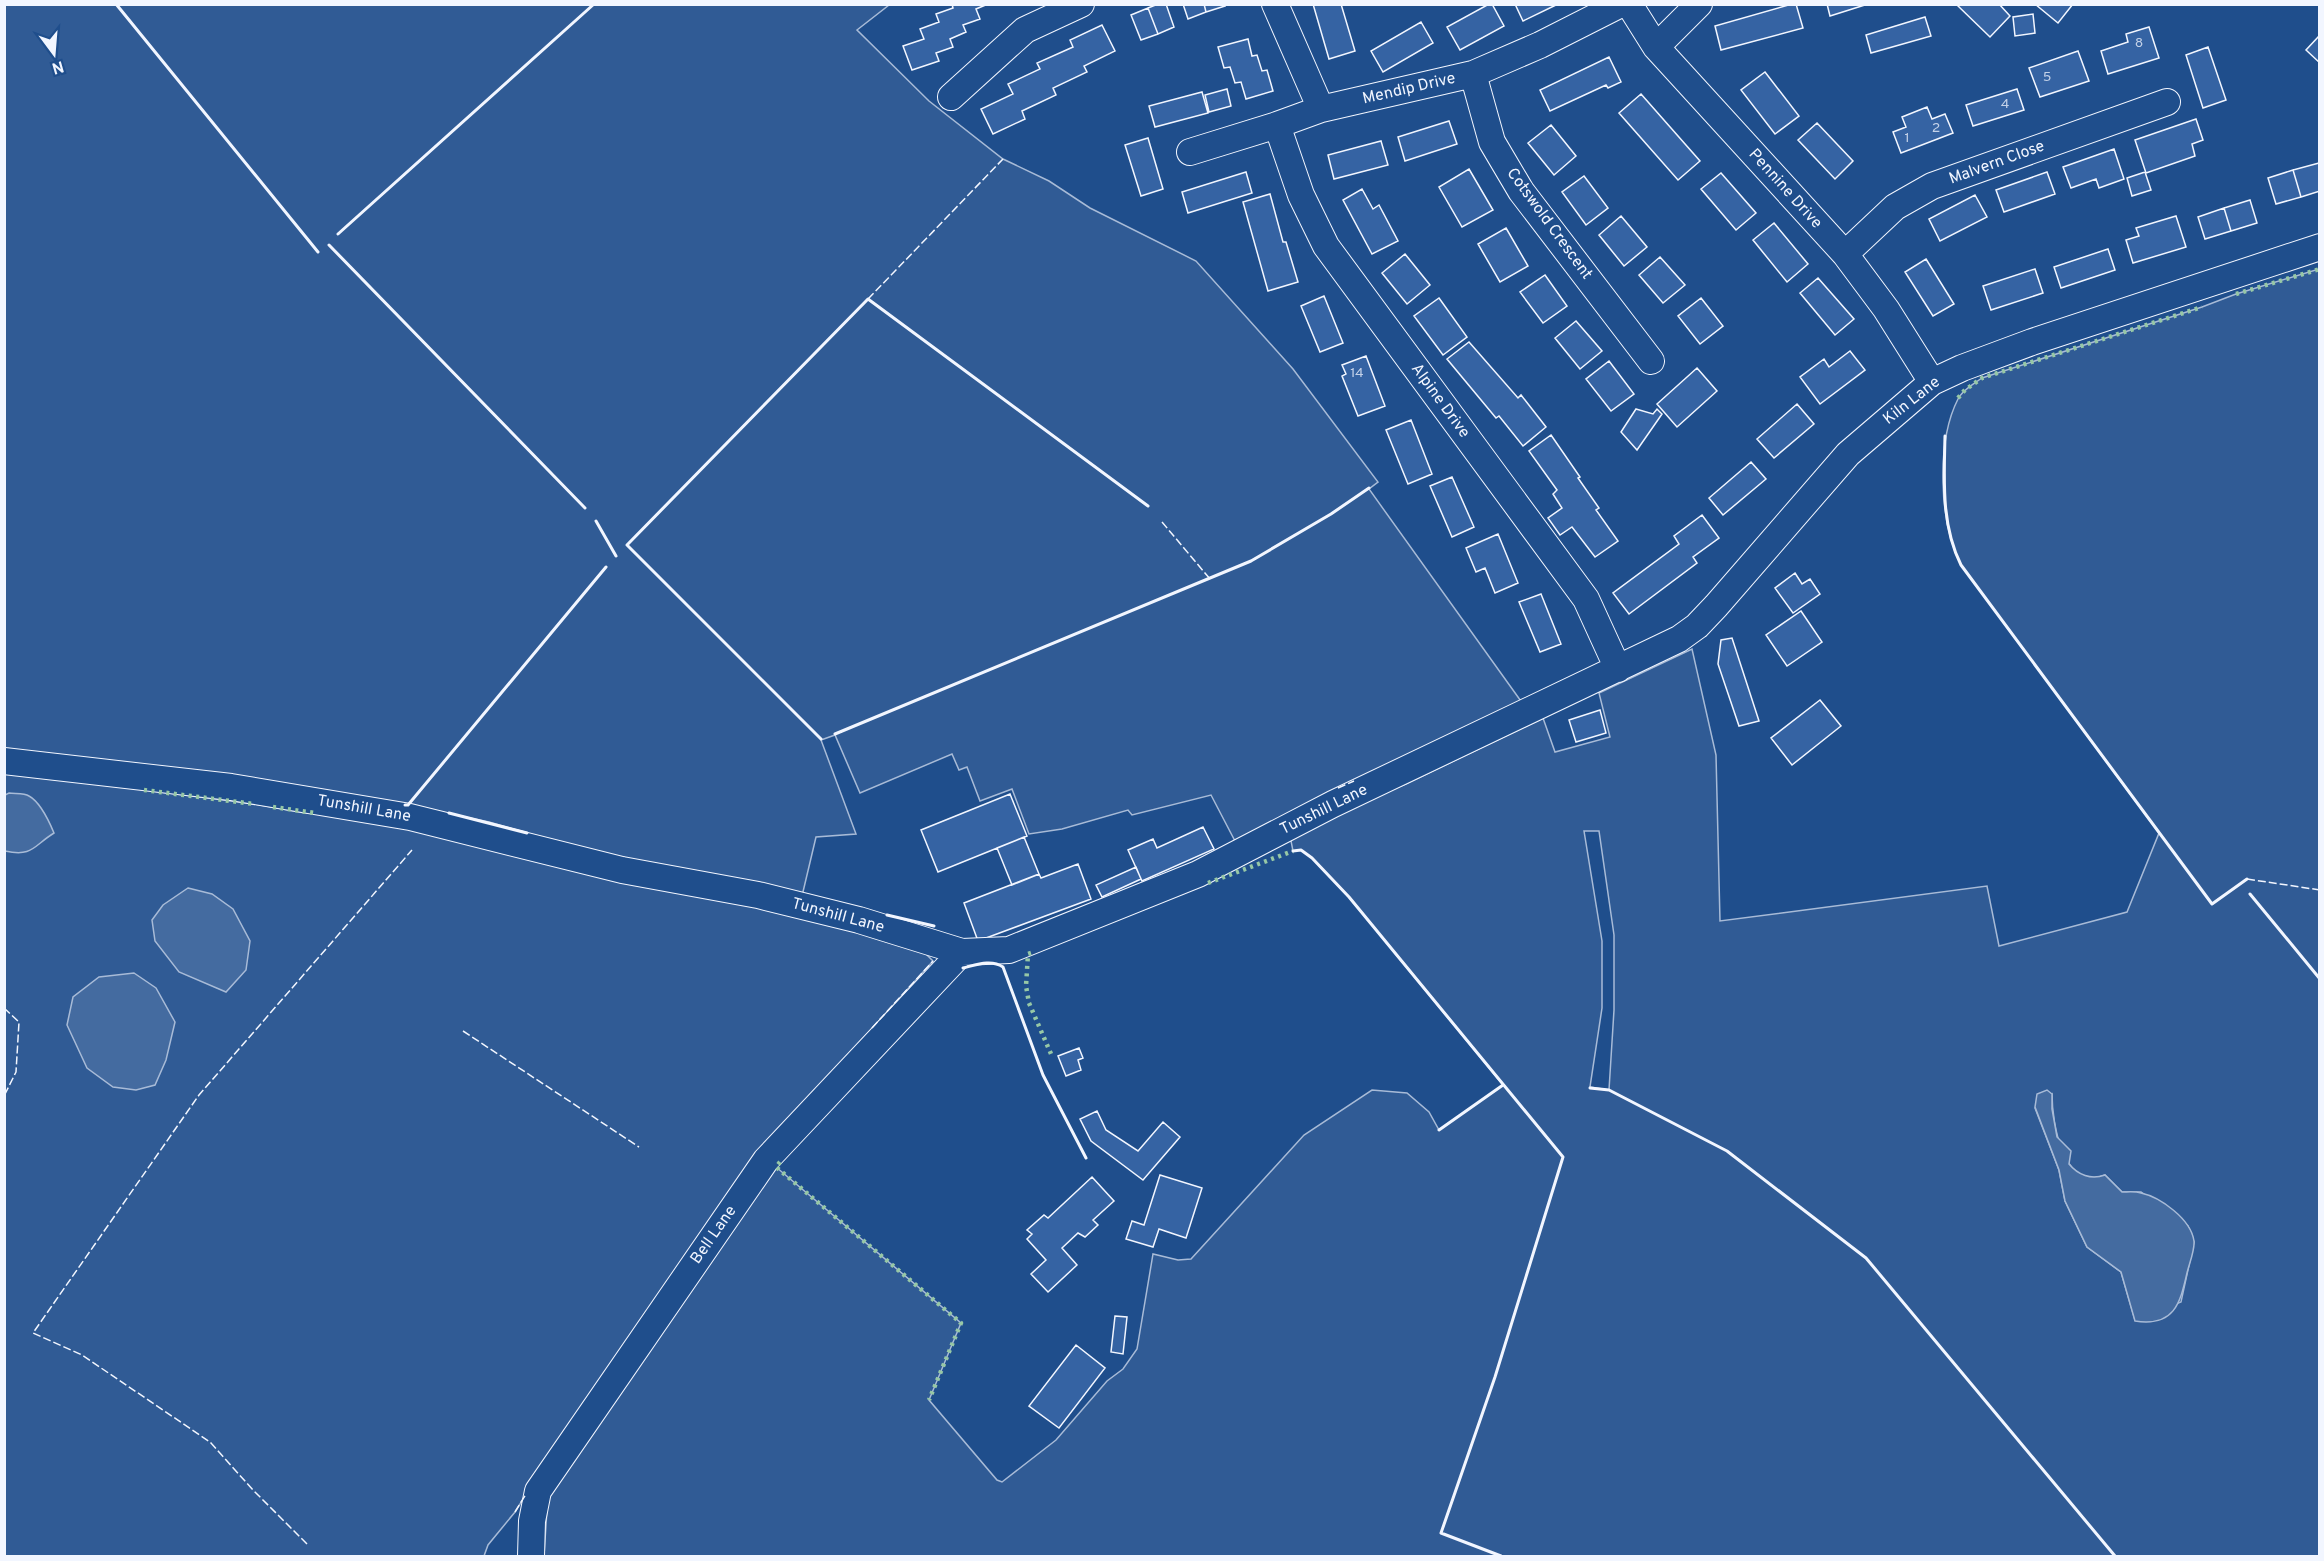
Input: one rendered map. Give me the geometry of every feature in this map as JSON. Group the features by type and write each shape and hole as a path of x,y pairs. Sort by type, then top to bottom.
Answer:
{"street":[{"path":"951,97 1025,30 1081,4"},
{"path":"1275,4 1321,109"},
{"name":"Mendip Drive","path":"1190,152 1321,109 1473,74 1540,45 1621,4"},
{"name":"Pennine Drive","path":"1629,4 1656,47 1845,254 1886,309 1932,382"},
{"path":"1656,47 1699,4"},
{"name":"Cotswold Crescent","path":"1473,74 1492,142 1521,191 1651,361"},
{"name":"Malvern Close","path":"1845,254 1895,207 1932,186 2157,100"},
{"name":"Alpine Drive","path":"1277,125 1301,195 1326,246 1586,599 1618,669"},
{"name":"Kiln Lane","path":"1618,669 1678,639 1697,626 1848,454 1932,382 1962,368 2032,342 2319,247"},
{"name":"Tunshill Lane","path":"4,761 231,787 410,817 622,870 758,895 860,920 962,952 1009,950 1198,874 1333,804 1618,669"},
{"name":"Bell Lane","path":"531,1557 532,1521 538,1491 766,1160 962,952"}],"shaded area":[{"path":"4,5 889,5 857,30 929,101 1003,159 1049,181 1090,208 1196,261 1293,369 1378,482 1369,489 1523,704 1373,774 1346,784 1235,841 1211,795 1132,815 1128,810 1062,829 1029,834 1012,789 980,801 967,767 959,770 952,754 860,793 835,735 821,740 856,834 816,837 802,896 617,859 489,822 408,805 5,751"},
{"path":"2319,269 2319,1556 544,1556 548,1494 776,1167 961,1323 929,1400 997,1480 1002,1482 1056,1440 1107,1381 1123,1369 1137,1349 1153,1254 1178,1260 1191,1259 1304,1135 1372,1090 1407,1093 1429,1112 1439,1130 1503,1085 1349,897 1312,858 1301,850 1293,851 1290,836 1352,805 1406,784 1543,718 1555,752 1610,737 1599,693 1692,649 1716,755 1720,921 1987,886 1999,946 2127,912 2159,833 1961,565 1948,527 1945,505 1943,459 1946,437 1960,395 1982,378","holes":["1584,831 1599,831 1614,935 1614,1010 1609,1090 1590,1087 1602,1008 1602,941","2052,1094 2054,1121 2063,1152 2079,1174 2091,1178 2105,1175 2122,1192 2141,1192 2188,1226 2194,1242 2181,1302 2135,1320 2121,1272 2087,1247 2065,1201 2059,1170 2035,1108"]},
{"path":"5,772 254,804 305,813 348,813 713,895 921,949 933,961 765,1147 566,1431 515,1512 488,1545 484,1556 5,1556"},
{"path":"25,794 33,799 44,812 54,833 32,849 22,853 5,851 5,795"},
{"path":"188,888 212,894 233,909 250,941 246,970 226,992 179,972 155,941 152,920 163,905"},
{"path":"134,973 156,988 175,1022 166,1060 155,1085 136,1090 113,1087 87,1068 67,1025 73,997 99,977"},
{"path":"2047,1090 2052,1094 2057,1137 2071,1151 2069,1164 2073,1168 2090,1177 2105,1175 2122,1192 2139,1192 2157,1199 2181,1217 2192,1233 2194,1249 2181,1294 2178,1303 2167,1317 2148,1322 2135,1321 2121,1272 2087,1247 2065,1201 2059,1170 2035,1107 2037,1094"}],"building":[{"path":"952,4 988,4 976,9 980,19 963,25 966,32 950,39 953,47 936,53 939,61 912,70 903,46 924,39 920,29 939,22 936,14 953,8"},
{"path":"1166,4 1174,27 1158,34 1148,8"},
{"path":"1183,4 1204,4 1206,12 1188,19"},
{"path":"1204,4 1224,4 1225,6 1206,12"},
{"path":"1313,4 1341,4 1355,51 1329,59"},
{"path":"1492,4 1504,26 1460,50 1447,27"},
{"path":"1515,4 1558,4 1523,21"},
{"path":"1796,4 1803,28 1721,50 1715,26"},
{"path":"1827,4 1868,4 1830,16"},
{"path":"1956,4 1999,4 2010,16 1990,37"},
{"path":"2035,4 2073,4 2058,23"},
{"path":"1148,8 1158,34 1141,40 1131,15"},
{"path":"2033,14 2035,33 2015,36 2013,17"},
{"path":"1925,17 1931,36 1871,53 1866,35"},
{"path":"1421,22 1433,43 1383,72 1371,51"},
{"path":"1102,25 1115,51 1084,66 1087,72 1053,88 1056,95 1022,111 1025,119 993,134 981,109 1013,94 1008,84 1040,69 1037,63 1073,47 1070,40"},
{"path":"2149,27 2159,58 2108,74 2101,51 2128,42 2126,34"},
{"path":"2320,35 2320,63 2306,50"},
{"path":"1248,39 1252,56 1257,55 1262,71 1267,70 1273,91 1246,99 1241,82 1235,83 1230,67 1224,68 1218,47"},
{"path":"2208,47 2226,100 2203,108 2186,55"},
{"path":"2078,51 2089,81 2040,97 2029,68"},
{"path":"1609,57 1621,82 1608,88 1606,85 1550,111 1540,90"},
{"path":"1765,72 1799,116 1775,134 1741,90"},
{"path":"1227,89 1231,106 1209,112 1205,95"},
{"path":"2017,89 2024,110 1973,126 1966,105"},
{"path":"1202,92 1208,113 1155,127 1149,106"},
{"path":"1641,94 1700,161 1678,180 1619,113"},
{"path":"1927,107 1932,119 1945,114 1953,133 1901,153 1893,132 1906,127 1902,117"},
{"path":"2196,119 2203,140 2192,144 2195,156 2146,173 2135,140"},
{"path":"1449,121 1457,144 1405,161 1398,137"},
{"path":"1817,123 1853,161 1835,179 1798,140"},
{"path":"1551,125 1576,156 1554,175 1528,143"},
{"path":"1148,138 1163,189 1141,196 1125,145"},
{"path":"1381,141 1388,165 1334,179 1328,155"},
{"path":"2114,149 2124,179 2099,188 2096,179 2071,188 2063,167"},
{"path":"2319,163 2320,191 2301,197 2293,170"},
{"path":"1469,169 1493,210 1462,227 1439,187"},
{"path":"2293,170 2301,197 2276,204 2268,178"},
{"path":"1246,172 1252,193 1188,213 1182,192"},
{"path":"2047,172 2055,194 2004,212 1996,190"},
{"path":"2145,172 2151,190 2132,196 2127,178"},
{"path":"1721,173 1756,213 1736,230 1701,189"},
{"path":"1584,176 1608,208 1586,225 1562,192"},
{"path":"1362,189 1373,209 1379,205 1398,241 1372,254 1343,200"},
{"path":"1270,194 1283,242 1286,242 1298,282 1268,291 1243,202"},
{"path":"1975,195 1987,217 1940,241 1929,219"},
{"path":"2250,200 2257,223 2231,231 2224,208"},
{"path":"2224,208 2231,231 2205,239 2198,217"},
{"path":"1621,216 1647,247 1624,266 1599,235"},
{"path":"2176,216 2186,247 2133,263 2126,240 2139,236 2136,228"},
{"path":"1774,223 1808,264 1787,282 1753,240"},
{"path":"1506,228 1528,266 1500,282 1478,244"},
{"path":"2108,249 2115,270 2061,288 2054,267"},
{"path":"1405,254 1430,285 1407,304 1382,273"},
{"path":"1660,257 1685,285 1663,303 1639,275"},
{"path":"1926,259 1954,304 1933,316 1905,272"},
{"path":"2035,269 2043,293 1991,310 1983,286"},
{"path":"1545,275 1567,306 1543,323 1520,292"},
{"path":"1818,278 1854,319 1835,335 1800,293"},
{"path":"1324,296 1343,343 1320,352 1301,306"},
{"path":"1439,298 1467,337 1443,355 1414,316"},
{"path":"1701,298 1723,326 1700,344 1678,316"},
{"path":"1576,321 1602,351 1580,369 1555,338"},
{"path":"1469,342 1518,398 1521,395 1546,427 1523,446 1499,416 1496,418 1447,359"},
{"path":"1850,351 1865,370 1820,404 1800,377 1824,359 1829,367"},
{"path":"1366,356 1385,406 1358,416 1342,376 1346,374 1342,365"},
{"path":"1609,361 1634,394 1611,411 1586,379"},
{"path":"1697,368 1717,391 1677,427 1657,404"},
{"path":"1797,404 1814,424 1774,458 1757,439"},
{"path":"1636,409 1653,414 1657,409 1662,414 1637,450 1621,432"},
{"path":"1411,420 1432,474 1408,484 1386,430"},
{"path":"1551,435 1580,477 1578,478 1599,508 1596,510 1618,541 1595,557 1572,527 1560,535 1548,518 1562,508 1553,494 1557,490 1529,451"},
{"path":"1751,462 1766,479 1723,515 1709,498"},
{"path":"1452,477 1474,527 1452,537 1430,486"},
{"path":"1702,515 1719,538 1693,557 1697,563 1629,614 1613,593 1679,544 1674,536"},
{"path":"1498,534 1518,583 1495,593 1485,568 1476,572 1466,548"},
{"path":"1795,573 1802,584 1810,579 1820,594 1793,613 1775,588"},
{"path":"1541,594 1561,644 1540,652 1519,602"},
{"path":"1801,611 1822,642 1787,666 1766,635"},
{"path":"1732,638 1759,721 1739,726 1718,664 1721,640"},
{"path":"1820,700 1841,726 1792,765 1771,738"},
{"path":"1600,710 1606,733 1576,742 1569,720"},
{"path":"1010,794 1027,836 938,872 921,830"},
{"path":"1203,827 1214,849 1142,881 1128,850 1153,839 1157,848"},
{"path":"1024,837 1039,874 1012,885 997,848"},
{"path":"1078,864 1091,899 978,941 964,903 1039,874 1041,878"},
{"path":"1136,867 1141,879 1102,897 1096,885"},
{"path":"1079,1048 1083,1058 1078,1060 1081,1070 1066,1076 1058,1056"},
{"path":"1097,1111 1106,1130 1138,1151 1163,1122 1180,1137 1143,1180 1091,1141 1080,1119"},
{"path":"1160,1175 1202,1188 1186,1238 1159,1229 1153,1247 1126,1239 1132,1221 1144,1225"},
{"path":"1092,1177 1114,1201 1093,1220 1098,1225 1085,1237 1078,1233 1062,1248 1077,1265 1048,1292 1031,1274 1046,1260 1027,1239 1032,1234 1027,1230 1044,1215 1048,1218"},
{"path":"1115,1316 1127,1317 1123,1354 1111,1352"},
{"path":"1076,1345 1105,1368 1059,1428 1029,1406"}],"hedge":[{"path":"2236,294 2320,269"},
{"path":"1958,398 1982,378 2202,307"},
{"path":"144,790 254,804"},
{"path":"273,807 315,813"},
{"path":"1208,883 1293,851"},
{"path":"1031,953 1028,954 1026,986 1029,1003 1051,1054"},
{"path":"780,1162 776,1167 961,1323 929,1400"}],"fence":[{"path":"868,299 1003,159"},
{"path":"1162,522 1210,579"},
{"path":"1338,788 1354,781"},
{"path":"307,1544 253,1490 210,1442 82,1355 33,1333 199,1095 412,850"},
{"path":"2247,879 2320,890"},
{"path":"872,1028 933,961"},
{"path":"4,1008 19,1022 16,1072 4,1096"},
{"path":"463,1031 639,1147"},
{"path":"515,1512 526,1494"}],"wall":[{"path":"116,4 318,252"},
{"path":"338,234 594,4"},
{"path":"329,245 585,508"},
{"path":"821,739 627,545 868,299 1148,506"},
{"path":"1945,436 1945,502 1950,534 1961,565 2212,904 2247,879"},
{"path":"835,734 1251,561 1331,514 1369,488"},
{"path":"596,521 616,556"},
{"path":"405,805 408,805 606,567"},
{"path":"449,813 527,833"},
{"path":"1293,851 1301,850 1312,858 1349,897 1563,1157 1495,1377 1441,1533 1501,1556"},
{"path":"2250,894 2320,979"},
{"path":"887,915 934,926"},
{"path":"963,968 988,963 1003,967 1043,1075 1086,1158"},
{"path":"1439,1130 1503,1085"},
{"path":"1590,1088 1609,1090 1727,1151 1866,1258 2115,1556"}]}
